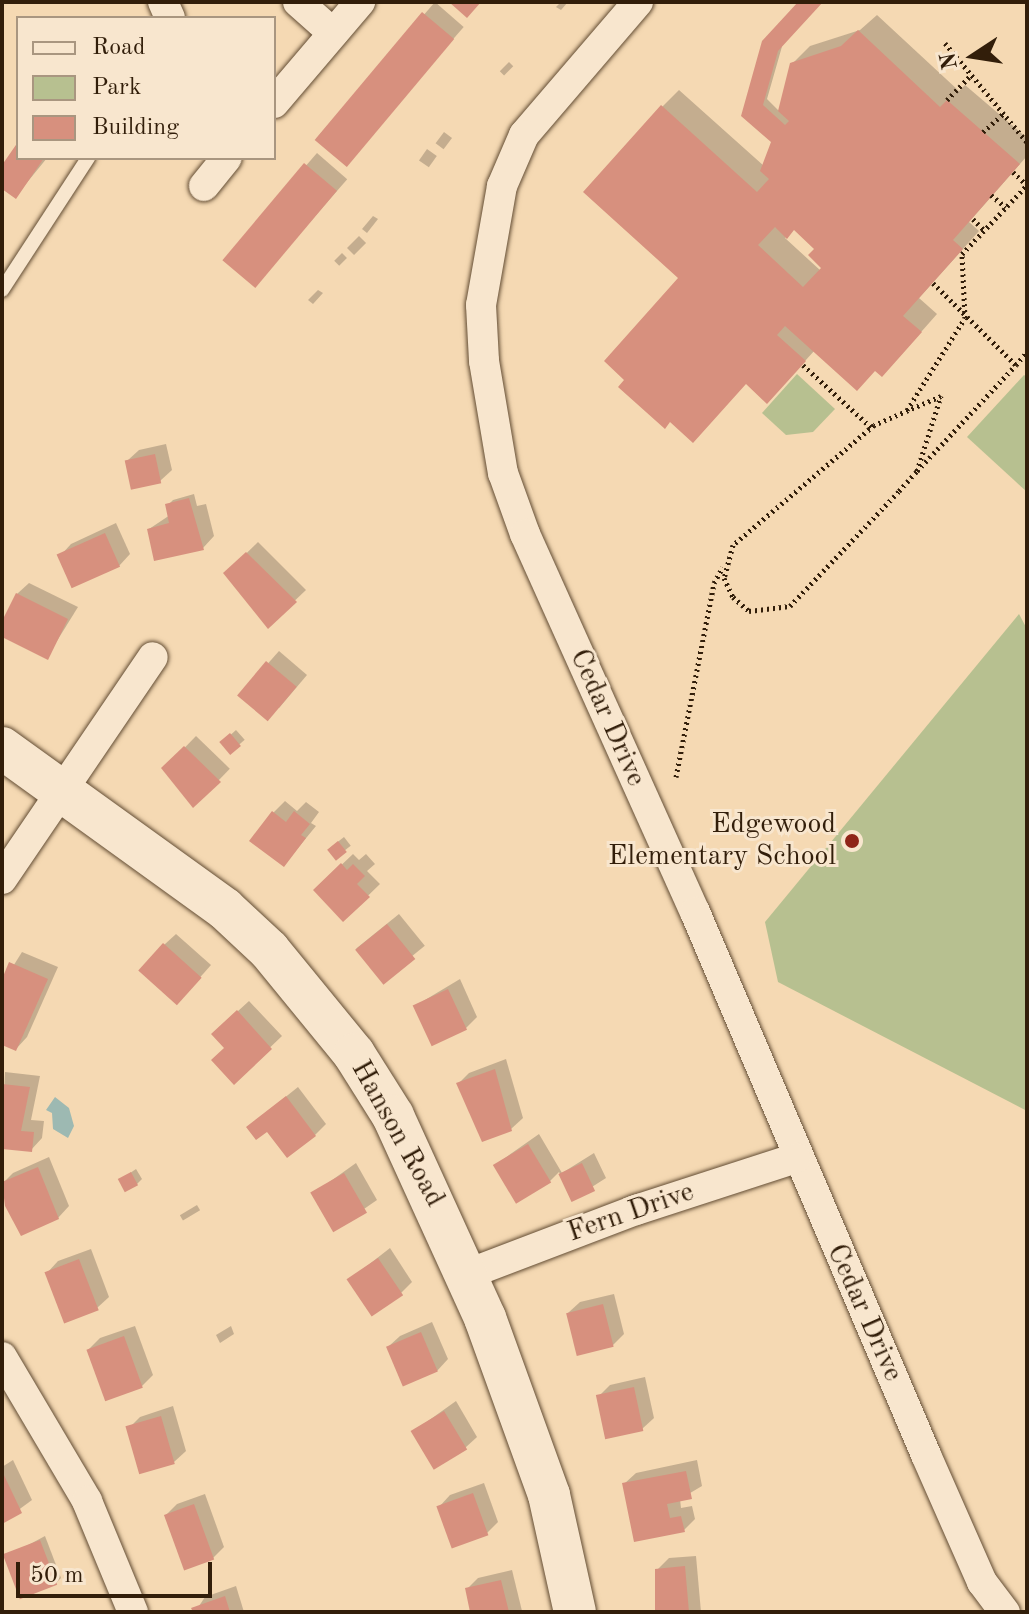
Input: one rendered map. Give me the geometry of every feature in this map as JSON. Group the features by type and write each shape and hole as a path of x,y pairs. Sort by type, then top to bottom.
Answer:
{"street":[{"path":"298,2 333,33"},
{"path":"276,101 360,2"},
{"name":"Cedar Drive","path":"638,2 524,135 502,186 481,305 491,408 503,473 525,534 695,912 796,1158 982,1582 1005,1612"},
{"path":"204,186 225,160"},
{"path":"2,879 153,657"},
{"name":"Hanson Road","path":"2,748 64,789 225,909 309,995 393,1116 468,1274 544,1480 575,1612"},
{"name":"Fern Drive","path":"468,1274 636,1210 796,1158"},
{"path":"2,1357 87,1501 133,1612"}],"lane":[{"path":"2,290 87,160"}],"path":[{"path":"945,43 1027,142"},
{"path":"947,100 971,75"},
{"path":"983,132 1003,114"},
{"path":"907,411 965,318 962,254 1027,185 1013,172"},
{"path":"991,195 1006,207"},
{"path":"973,219 984,230"},
{"path":"933,283 965,318 1016,365"},
{"path":"726,562 724,578 733,597 749,611 769,613 790,606 1027,352"},
{"path":"803,365 871,427"},
{"path":"676,777 714,583 733,545 871,427 941,396 917,471"}],"green space":[{"path":"797,374 835,409 813,432 786,435 762,413"},
{"path":"1024,375 1027,377 1027,492 967,437"},
{"path":"1019,614 1027,629 1027,1111 778,982 765,922"}],"water":[{"path":"55,1097 69,1108 74,1126 68,1138 53,1129 52,1113 46,1110"}],"building":[{"path":"449,2 481,2 467,18"},
{"path":"798,2 823,2 778,51 763,105 785,125 789,121 778,111 790,63 841,46 858,30 940,107 947,100 1020,164 953,240 963,249 903,316 922,332 882,377 875,371 857,391 785,326 777,335 806,361 767,404 746,384 693,443 670,422 665,429 618,387 624,380 604,361 678,278 583,192 661,105 757,192 769,179 760,171 771,142 741,116 762,41","holes":["775,227 787,239 794,230 814,249 808,255 821,268 803,287 758,245"]},
{"path":"422,12 454,39 347,167 315,140"},
{"path":"16,145 16,160 43,160 16,199 2,189 2,165"},
{"path":"304,163 337,191 255,288 222,260"},
{"path":"155,454 161,483 131,490 125,460"},
{"path":"189,498 204,550 154,561 147,529 169,523 165,504"},
{"path":"105,533 120,567 72,588 57,555"},
{"path":"246,552 297,602 268,629 223,573"},
{"path":"16,593 68,619 48,660 2,637 2,621"},
{"path":"266,661 297,687 268,721 237,695"},
{"path":"230,733 241,746 230,755 219,742"},
{"path":"184,746 221,782 193,808 161,768"},
{"path":"272,811 286,822 294,811 310,824 301,835 306,838 284,867 249,841"},
{"path":"338,841 347,852 336,861 327,850"},
{"path":"341,863 347,870 353,864 365,876 357,884 370,897 343,922 313,890"},
{"path":"387,924 415,959 383,985 355,950"},
{"path":"163,943 202,978 177,1005 138,970"},
{"path":"9,962 48,979 16,1051 2,1045 2,979"},
{"path":"448,989 467,1030 432,1046 413,1005"},
{"path":"237,1010 272,1049 234,1085 211,1060 224,1048 211,1034"},
{"path":"495,1069 512,1131 482,1142 456,1083"},
{"path":"2,1084 30,1087 21,1131 34,1132 32,1152 2,1149"},
{"path":"286,1096 316,1136 287,1158 267,1132 256,1140 246,1127"},
{"path":"528,1144 551,1183 516,1204 493,1165"},
{"path":"582,1163 595,1191 572,1202 558,1174"},
{"path":"38,1167 59,1219 21,1236 5,1206 2,1182"},
{"path":"131,1172 138,1185 125,1192 118,1179"},
{"path":"344,1173 367,1213 333,1232 310,1192"},
{"path":"378,1258 403,1295 372,1317 346,1279"},
{"path":"79,1259 99,1310 64,1324 44,1272"},
{"path":"603,1304 614,1347 577,1356 566,1313"},
{"path":"421,1332 438,1372 403,1386 386,1347"},
{"path":"124,1336 143,1388 105,1401 86,1350"},
{"path":"634,1387 643,1431 605,1439 596,1395"},
{"path":"444,1411 467,1450 434,1470 411,1431"},
{"path":"161,1416 175,1464 139,1474 125,1426"},
{"path":"2,1471 22,1513 2,1524"},
{"path":"686,1471 692,1499 667,1504 670,1518 681,1516 685,1532 634,1542 622,1483"},
{"path":"473,1493 488,1535 452,1549 436,1506"},
{"path":"194,1504 214,1559 184,1570 164,1515"},
{"path":"40,1540 57,1585 20,1599 3,1554"},
{"path":"685,1566 689,1612 655,1612 655,1569"},
{"path":"501,1580 509,1612 470,1612 465,1588"},
{"path":"225,1596 230,1612 193,1612 191,1608"}],"place":[{"name":"Edgewood Elementary School","path":"852,841"}]}
